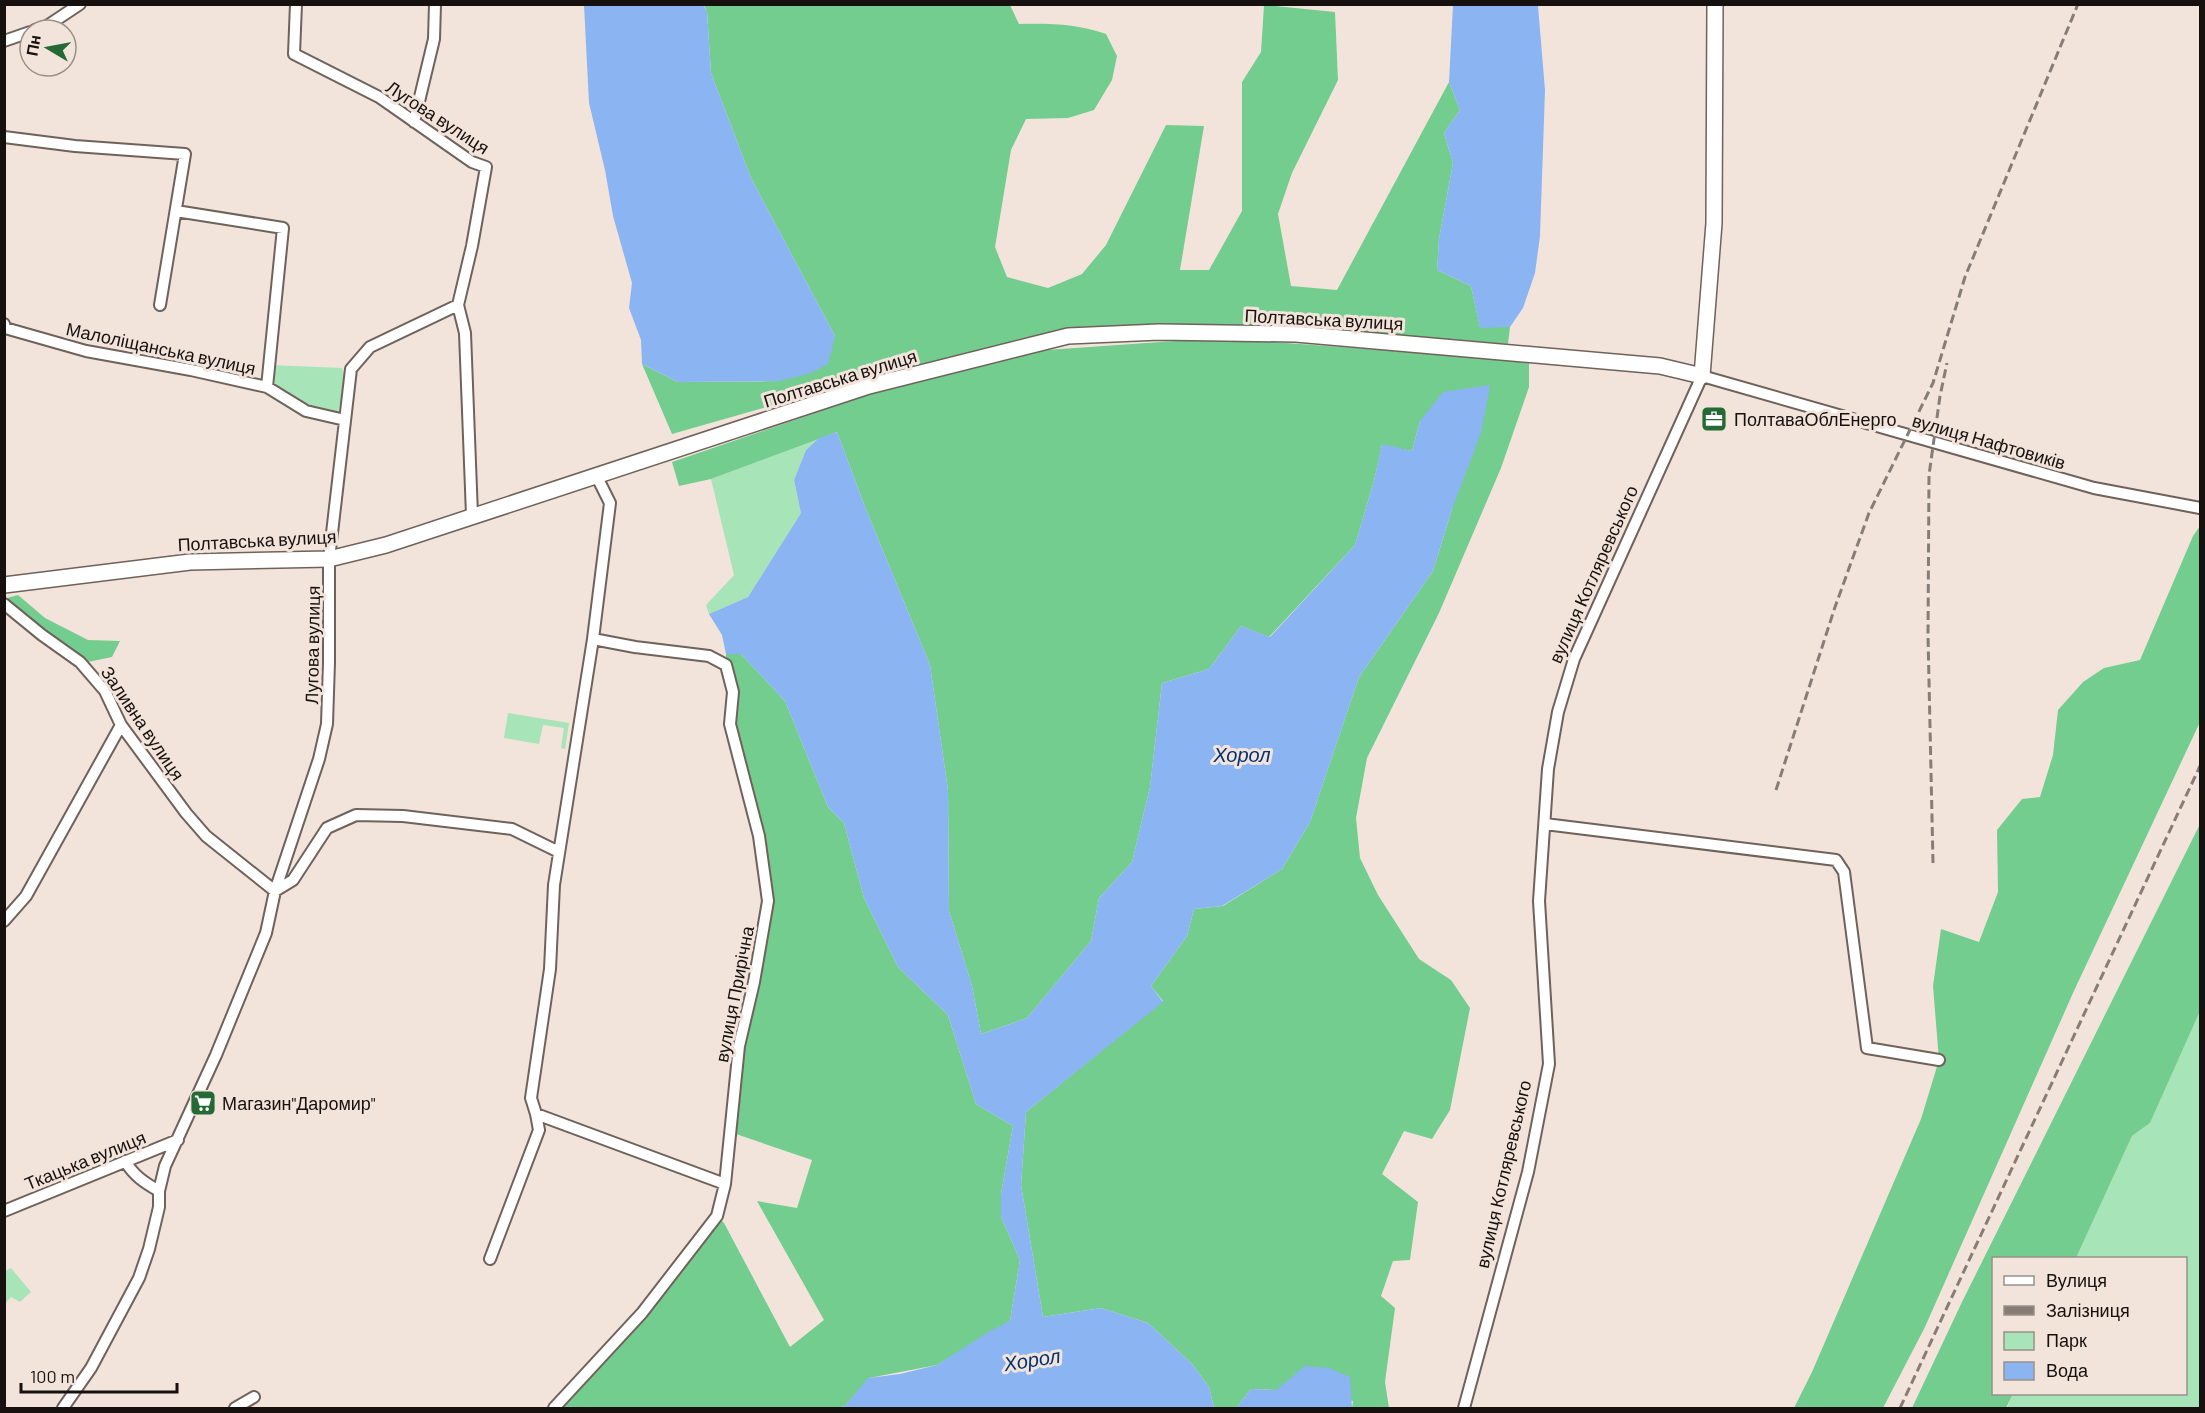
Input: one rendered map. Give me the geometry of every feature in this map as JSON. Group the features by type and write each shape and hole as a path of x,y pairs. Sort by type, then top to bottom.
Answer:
{"street":[{"path":"59,18 80,4"},
{"name":"Лугова вулиця","path":"63,1408 91,1368 139,1278 159,1207 159,1191 165,1166 216,1055 266,933 275,891 319,759 327,724 329,559 351,369 370,347 458,305 472,246 486,167 472,162 379,97 294,54 296,4"},
{"path":"414,122 434,39 435,4"},
{"name":"вулиця Котляревського","path":"1464,1408 1528,1172 1549,1064 1539,901 1548,769 1558,712 1574,659 1702,376 1714,223 1715,4"},
{"path":"4,137 75,146 186,154 160,305"},
{"path":"176,211 283,228 267,387"},
{"path":"458,305 465,333 472,516"},
{"name":"Малоліщанська вулиця","path":"4,324 5,328 86,351 191,370 267,387 306,411 345,420"},
{"name":"Полтавська вулиця","path":"4,585 190,562 329,559 386,545 869,386 1068,336 1159,332 1296,334 1660,366 1702,376"},
{"name":"вулиця Нафтовиків","path":"1702,376 2094,488 2200,508"},
{"path":"490,1259 539,1130 531,1098 550,969 554,885 593,639 610,503 596,475"},
{"name":"Заливна вулиця","path":"4,604 80,662 105,691 121,725 186,813 206,836 275,891"},
{"name":"вулиця Прирічна","path":"554,1408 642,1313 717,1216 725,1184 739,1046 754,982 768,901 759,836 729,724 733,692 726,665 709,656 635,647 593,639"},
{"path":"4,921 26,896 121,725"},
{"path":"275,891 293,880 327,828 356,815 403,816 512,829 559,852"},
{"path":"1545,824 1836,860 1844,872 1867,1048 1940,1060"},
{"path":"536,1114 725,1184"},
{"name":"Ткацька вулиця","path":"4,1211 178,1140"},
{"path":"125,1161 131,1172 159,1191"},
{"path":"236,1408 254,1397"}],"green space":[{"path":"703,4 1010,5 1019,24 1063,25 1106,34 1117,56 1112,80 1094,110 1068,118 1026,119 1011,150 995,247 1007,277 1048,288 1082,274 1106,245 1166,125 1204,126 1180,270 1209,270 1242,211 1242,82 1261,52 1264,5 1335,12 1338,80 1292,173 1278,214 1291,286 1337,290 1449,82 1460,110 1444,133 1453,163 1439,239 1437,270 1471,286 1480,327 1510,327 1508,344 1287,326 1069,327 872,377 672,434 642,364 678,382 779,381 835,336 751,178 711,73 707,11"},
{"path":"1218,338 1529,361 1529,387 1501,468 1439,613 1367,758 1356,818 1360,858 1378,895 1419,959 1451,980 1470,1008 1450,1110 1432,1139 1404,1131 1382,1174 1418,1202 1410,1260 1393,1261 1381,1296 1395,1308 1385,1382 1389,1408 1352,1408 1353,1401 1276,1390 1251,1389 1236,1408 1214,1408 1209,1387 1192,1364 1148,1323 1101,1308 1043,1317 1021,1185 1026,1112 1163,1001 1151,986 1187,936 1194,909 1223,906 1282,869 1310,822 1359,677 1433,571 1452,509 1420,421 1412,451 1382,445 1355,545 1269,637 1241,626 1209,669 1162,683 1150,787 1132,862 1099,898 1091,941 1027,1018 981,1034 972,986 949,911 948,790 930,665 837,432 711,479 679,486 672,462 894,386 1032,351"},
{"path":"269,365 342,368 345,377 337,418 306,411 267,387"},
{"path":"819,438 806,450 794,480 801,513 748,597 709,614 706,605 734,575 711,479"},
{"path":"2200,526 2200,722 2073,993 1925,1327 1883,1408 1794,1408 1812,1372 1921,1119 1939,1060 1933,986 1941,929 1979,942 1998,892 1997,830 2022,799 2040,797 2053,755 2058,710 2083,682 2104,668 2140,660 2193,536"},
{"path":"18,595 45,618 88,640 120,641 112,657 88,662 44,631 7,598"},
{"path":"726,654 741,654 785,701 828,807 844,823 864,898 898,967 948,1015 976,1104 1013,1126 1001,1194 1001,1217 1020,1260 1010,1321 937,1365 869,1378 845,1406 836,1408 554,1408 642,1313 717,1216 724,1223 790,1347 824,1320 757,1201 797,1208 812,1160 730,1132 739,1046 768,901 730,724 733,692 726,665"},
{"path":"508,713 569,723 565,749 561,748 564,728 543,725 539,744 504,738"},
{"path":"2200,824 2200,1011 2150,1123 2132,1136 2076,1257 1992,1257 1992,1395 2012,1395 2006,1408 1912,1408 1962,1302"},
{"path":"2200,1011 2200,1408 2007,1408 2013,1395 2187,1395 2187,1257 2076,1257 2132,1136 2150,1123"},
{"path":"11,1268 31,1292 20,1302 11,1297 5,1304 5,1271"}],"water":[{"path":"584,5 703,5 707,11 711,73 751,178 835,336 828,364 811,373 779,381 678,382 642,364 641,340 629,308 632,283 613,216 589,103"},
{"path":"1453,5 1538,6 1545,90 1540,236 1535,273 1523,308 1510,327 1480,328 1471,286 1437,270 1439,239 1453,163 1444,133 1460,110 1449,82"},
{"name":"Хорол","path":"1490,385 1481,433 1452,509 1433,571 1359,677 1310,822 1282,869 1222,906 1194,909 1187,936 1151,986 1163,1002 1026,1112 1021,1185 1043,1317 1101,1308 1148,1323 1192,1364 1209,1387 1214,1408 836,1408 845,1406 868,1378 900,1374 937,1365 1010,1321 1020,1260 1001,1217 1001,1194 1013,1126 976,1104 948,1015 898,967 864,898 844,823 828,807 785,701 741,654 726,654 722,635 709,614 748,597 801,513 794,480 806,450 819,438 837,432 930,665 948,790 949,911 972,986 981,1034 1027,1018 1091,941 1099,898 1132,862 1150,787 1162,683 1209,669 1241,626 1270,637 1355,545 1374,481 1382,444 1412,451 1420,421 1443,392"},
{"path":"1305,1366 1329,1368 1350,1377 1352,1408 1236,1408 1251,1389 1276,1390"}],"railway":[{"path":"1776,790 1835,607 1869,513 1933,383 1965,277 2078,4"},
{"path":"1933,863 1928,635 1929,475 1947,363"},
{"path":"1900,1408 2200,766"}],"place":[{"name":"ПолтаваОблЕнерго","path":"1714,419"},
{"name":"Магазин\"Даромир\"","path":"203,1103"}]}
